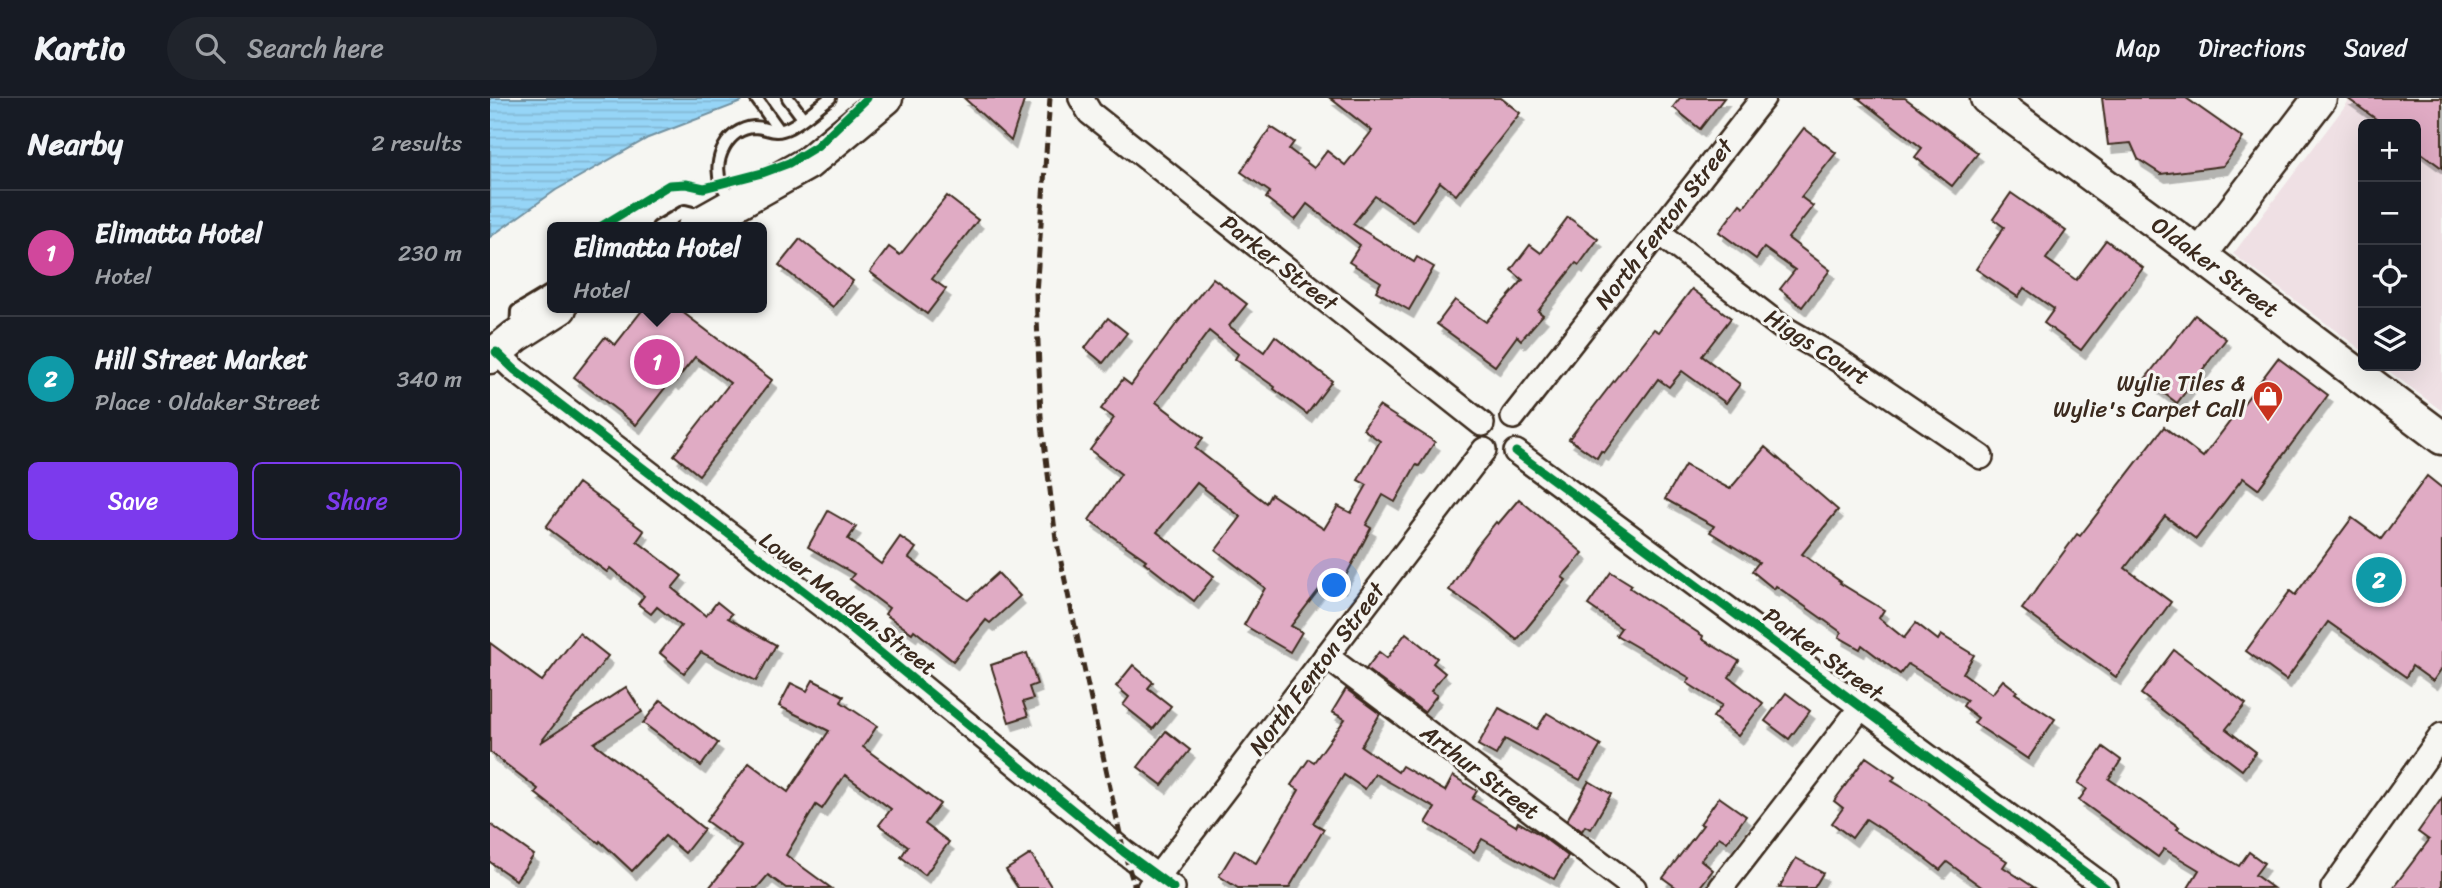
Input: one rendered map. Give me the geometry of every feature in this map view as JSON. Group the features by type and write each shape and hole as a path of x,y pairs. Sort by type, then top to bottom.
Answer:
{"main road":[{"path":"713,217 808,163 886,98"},
{"name":"Oldaker Street","path":"1987,98 2442,438"},
{"path":"2200,255 2320,98"},
{"path":"501,349 553,313"}],"street":[{"name":"Parker Street","path":"1081,98 1090,113 1482,424"},
{"name":"North Fenton Street","path":"1513,417 1763,98"},
{"name":"Higgs Court","path":"1658,232 1780,326 1834,357 1981,457"},
{"name":"Lower Madden Street","path":"501,349 526,378 828,610 1160,884"},
{"path":"1502,413 1513,417 1519,422 1523,437 1516,452 1506,457 1498,457 1485,450 1479,437 1482,424 1494,414 1502,413"},
{"name":"North Fenton Street","path":"1160,884 1326,656 1485,450"},
{"name":"Parker Street","path":"1516,452 2106,888"},
{"name":"Arthur Street","path":"1326,656 1634,888"},
{"path":"1721,888 1861,706"},
{"path":"2333,888 2442,735"}],"lane":[{"path":"756,98 779,130"},
{"path":"788,98 803,118"},
{"path":"666,222 685,211 713,217 721,183 720,154 726,144 744,129 757,127 772,132 791,127 830,98"},
{"path":"501,349 517,311 547,293"}],"shaded area":[{"path":"2351,98 2442,98 2442,411 2389,371 2421,371 2421,119 2358,119 2358,347 2233,254"}],"water":[{"path":"490,98 745,98 739,103 648,138 556,190 490,237"}],"building":[{"path":"964,98 1025,98 1011,141"},
{"path":"1330,98 1501,98 1520,113 1456,195 1440,182 1413,222 1375,196 1353,224 1414,262 1417,257 1434,267 1409,310 1376,291 1381,282 1349,262 1360,245 1307,204 1295,220 1266,198 1270,192 1241,172 1271,127 1294,142 1289,149 1314,168 1327,151 1345,165 1372,131"},
{"path":"1680,98 1724,98 1700,129 1673,107"},
{"path":"1858,98 1905,98 1978,153 1952,186 1915,157 1922,148"},
{"path":"2102,98 2186,98 2243,138 2223,166 2161,174 2138,159 2131,143 2108,145"},
{"path":"2347,98 2442,98 2442,168 2421,153 2421,119 2376,119"},
{"path":"1804,128 1836,153 1801,197 1813,206 1788,238 1830,270 1802,307 1780,289 1795,270 1764,248 1756,259 1719,232 1740,204 1744,207"},
{"path":"2011,193 2066,231 2046,259 2076,280 2106,240 2143,268 2081,350 2044,323 2054,309 2024,288 2018,297 1976,269 2004,227 1993,219"},
{"path":"947,196 978,220 932,279 946,289 927,314 870,272 889,247 900,255"},
{"path":"1568,217 1598,239 1538,311 1543,315 1521,340 1517,336 1495,366 1437,324 1455,300 1486,322 1523,280 1511,270 1530,245 1541,253"},
{"path":"800,239 853,281 833,307 779,265"},
{"path":"1213,278 1247,304 1229,326 1264,352 1275,336 1332,381 1307,414 1235,359 1238,354 1209,331 1156,402 1203,438 1195,448 1266,503 1271,494 1324,529 1338,506 1351,513 1367,485 1358,480 1380,441 1363,429 1379,406 1435,442 1419,466 1416,465 1395,502 1383,495 1366,525 1371,528 1341,585 1328,578 1291,626 1302,632 1290,652 1244,625 1265,588 1216,550 1241,517 1197,483 1157,532 1214,576 1194,601 1144,562 1146,560 1089,520 1121,474 1090,450 1114,418 1101,409 1123,379 1131,385"},
{"path":"1692,289 1731,318 1702,356 1740,384 1726,403 1682,371 1669,387 1658,379 1604,453 1601,451 1597,458 1569,439 1654,329 1659,332"},
{"path":"640,313 684,313 772,380 699,475 674,455 730,383 695,357 675,382 672,379 636,425 574,377 605,337 615,345"},
{"path":"2195,315 2226,339 2177,403 2145,379"},
{"path":"1108,318 1127,333 1103,363 1085,348"},
{"path":"2278,358 2328,395 2258,489 2243,478 2196,539 2165,516 2125,568 2171,602 2116,677 2022,609 2077,534 2080,536 2164,427 2203,457"},
{"path":"1765,447 1838,510 1802,554 1840,583 1884,610 1879,618 1904,638 1916,623 1938,640 1941,635 1974,655 1963,673 1992,694 2003,680 2017,691 2015,693 2055,719 2028,759 1974,723 1978,718 1963,706 1967,700 1908,664 1900,674 1862,645 1860,649 1839,637 1841,632 1776,586 1774,589 1752,571 1759,562 1710,532 1714,526 1665,499 1685,465 1730,489"},
{"path":"2427,476 2442,488 2442,668 2433,681 2412,666 2406,677 2328,622 2286,680 2246,651 2290,591 2295,595 2352,518 2381,539"},
{"path":"578,483 644,531 637,541 682,576 672,588 706,616 717,602 732,614 728,618 776,645 756,681 701,652 684,673 660,653 681,626 657,607 651,614 638,604 644,596 610,568 607,572 546,527"},
{"path":"1519,499 1583,553 1562,577 1566,580 1517,640 1487,615 1449,590 1476,547"},
{"path":"828,511 856,527 848,539 881,564 900,537 916,548 909,558 968,600 998,573 1020,596 990,623 986,620 953,661 914,630 912,633 885,614 889,608 850,579 854,574 808,547"},
{"path":"1611,572 1632,585 1630,588 1703,636 1702,639 1739,661 1729,677 1763,703 1738,736 1713,717 1722,705 1687,683 1690,678 1616,635 1621,628 1588,605"},
{"path":"579,633 608,656 540,743 626,687 642,712 594,743 704,829 685,853 665,836 632,871 600,841 599,843 535,793 538,789 490,752 490,643 542,681"},
{"path":"1406,633 1437,658 1433,663 1445,673 1431,691 1437,695 1424,712 1366,669 1379,652 1387,658"},
{"path":"2174,650 2246,704 2226,729 2256,752 2242,770 2141,694"},
{"path":"1027,653 1037,684 1029,687 1033,699 1023,702 1028,716 1009,722 991,665"},
{"path":"1133,665 1153,682 1148,688 1171,706 1153,729 1123,705 1129,697 1116,686"},
{"path":"813,680 844,696 841,702 877,726 863,747 940,804 925,824 949,842 925,875 901,857 908,846 879,825 891,809 845,775 822,809 816,805 786,855 831,888 786,888 768,875 757,888 709,888 742,847 706,821 749,763 788,792 829,731 779,706 791,683 807,691"},
{"path":"1346,689 1380,714 1361,746 1398,772 1402,766 1445,791 1453,776 1477,791 1472,799 1516,826 1518,822 1537,833 1568,856 1554,879 1482,839 1474,852 1426,823 1435,808 1375,774 1365,789 1344,775 1313,823 1324,829 1289,888 1238,888 1219,876 1235,850 1256,863 1299,790 1291,785 1309,759 1314,762 1345,719 1332,712"},
{"path":"1786,693 1810,711 1789,739 1765,721"},
{"path":"661,700 718,743 701,766 643,723"},
{"path":"1499,708 1537,729 1547,713 1601,745 1580,780 1505,739 1496,755 1478,745"},
{"path":"1166,731 1190,750 1162,785 1138,767"},
{"path":"2103,747 2121,760 2109,779 2179,827 2177,829 2239,866 2249,852 2264,863 2255,875 2273,888 2188,888 2199,870 2164,849 2158,857 2079,800 2087,789 2078,783"},
{"path":"1866,757 1895,777 1892,781 1930,804 1979,843 2007,861 2003,867 2035,888 1983,888 1947,862 1940,870 1866,819 1852,838 1832,823 1843,808 1834,801"},
{"path":"1589,781 1611,794 1591,829 1585,826 1582,831 1567,820"},
{"path":"1719,797 1746,816 1727,842 1719,837 1701,860 1713,870 1699,888 1677,888 1663,878 1703,825 1700,824"},
{"path":"2442,798 2442,888 2393,888 2429,840 2418,832"},
{"path":"490,824 534,855 516,880 490,862"},
{"path":"1031,854 1052,888 1018,888 1006,870"},
{"path":"1796,858 1823,873 1814,888 1779,888"}],"railway":[{"path":"1050,98 1036,293 1041,417 1056,539 1124,852 1135,888"}],"cycle path":[{"path":"608,222 669,185 686,184 704,188 789,163 817,146 867,98"},
{"path":"496,352 515,370 828,610 1124,852 1173,888"},
{"path":"1516,452 2106,888"}],"place":[{"name":"Elimatta Hotel","path":"657,362"},
{"name":"Wylie Tiles & Wylie's Carpet Call","path":"2268,423"},
{"name":"Hill Street Market","path":"2379,580"}]}
